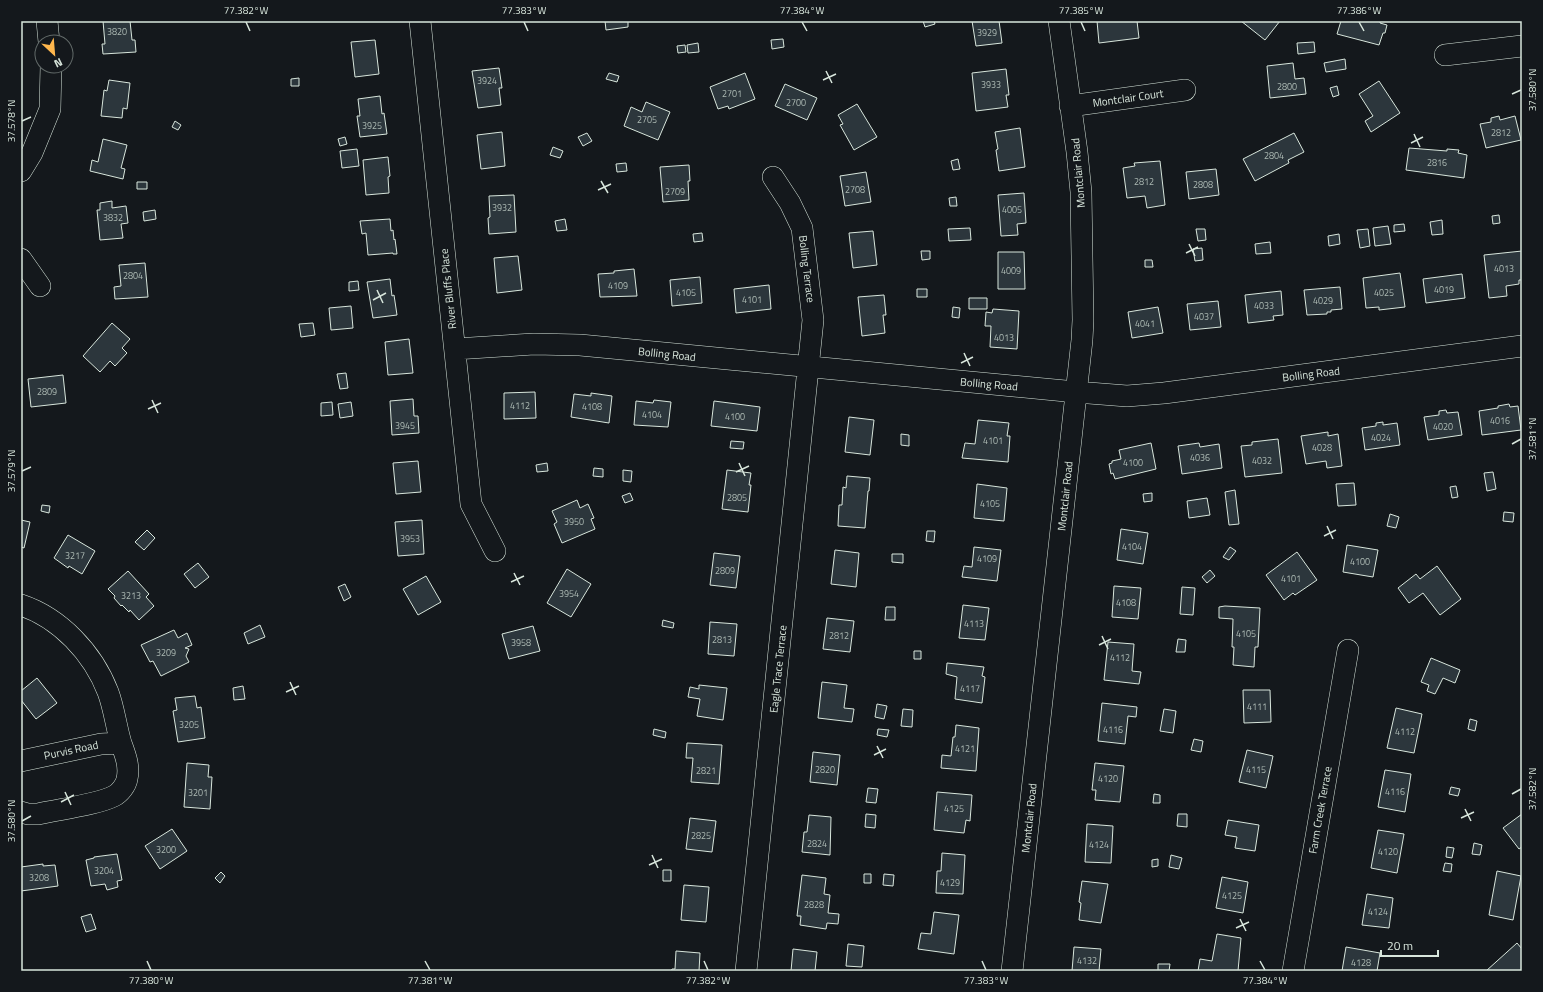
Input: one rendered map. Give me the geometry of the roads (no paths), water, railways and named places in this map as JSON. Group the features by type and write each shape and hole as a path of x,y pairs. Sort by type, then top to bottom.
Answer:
{"street":[{"path":"47,21 48,34"},
{"name":"River Bluffs Place","path":"420,21 471,504 495,551"},
{"name":"Montclair Road","path":"1012,971 1083,320 1081,192 1059,21"},
{"path":"1445,55 1522,46"},
{"path":"21,171 32,153 50,109 51,74"},
{"name":"Montclair Court","path":"1070,106 1185,90"},
{"name":"Bolling Terrace","path":"773,177 790,203 802,228 814,320 809,368"},
{"path":"21,259 40,286"},
{"name":"Bolling Road","path":"454,348 534,344 580,345 809,368 1127,396 1164,393 1522,346"},
{"name":"Eagle Trace Terrace","path":"746,971 809,368"},
{"path":"21,605 30,608 61,627 81,646 97,668 108,692 128,765 127,780 122,789 116,795 102,801 38,814 21,812"},
{"name":"Farm Creek Terrace","path":"1293,971 1348,650"},
{"name":"Purvis Road","path":"21,761 101,744 121,743"}]}
